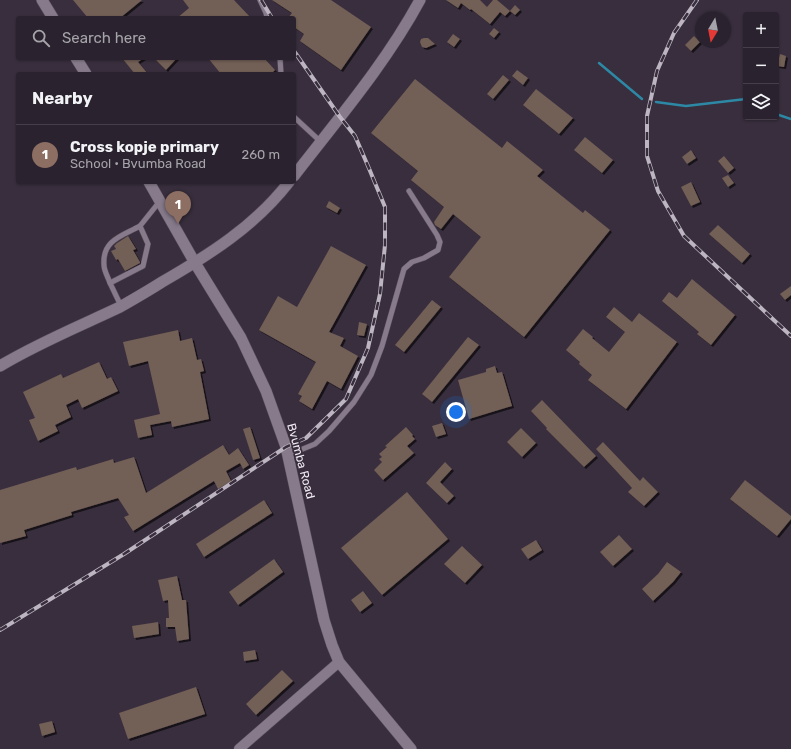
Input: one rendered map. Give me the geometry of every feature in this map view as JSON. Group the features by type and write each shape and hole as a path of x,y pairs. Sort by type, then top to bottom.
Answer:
{"street":[{"path":"42,0 52,16"},
{"path":"296,173 344,112 406,25 420,0"},
{"path":"77,60 85,72"},
{"name":"Bvumba Road","path":"150,184 195,263 241,338 252,358 266,391 288,455 324,620 339,662 411,749"},
{"path":"0,366 19,354 121,306 195,263 252,222 269,207 287,184"},
{"path":"239,749 339,662"}],"lane":[{"path":"260,0 267,16"},
{"path":"280,60 281,72"},
{"path":"296,119 320,142"},
{"path":"288,455 315,444 329,432 354,402 371,375 382,346 404,269 412,262 424,258 438,250 440,242 437,235 409,191"},
{"path":"121,306 110,283 104,265 106,250 111,241 140,226 160,201"},
{"path":"110,283 143,266 148,244 140,226"}],"building":[{"path":"73,0 142,0 122,16 86,16"},
{"path":"183,0 234,0 249,16 179,16 189,8"},
{"path":"272,0 331,0 371,27 341,70 300,41 304,34 296,28 296,16 290,16 292,13"},
{"path":"446,0 480,0 487,7 493,0 497,0 510,11 505,16 500,12 490,24 461,3 458,8"},
{"path":"515,5 520,10 515,15 510,11"},
{"path":"494,28 499,32 494,38 489,34"},
{"path":"453,34 460,39 454,47 447,42"},
{"path":"694,36 695,37 695,47 691,51 685,45"},
{"path":"428,38 435,44 426,48 422,47 420,42 421,39"},
{"path":"780,54 786,56 784,67 779,66"},
{"path":"124,60 141,60 138,62 146,72 133,72"},
{"path":"156,60 175,60 166,70"},
{"path":"210,60 266,60 275,70 273,72 219,72"},
{"path":"517,70 528,78 523,85 512,76"},
{"path":"503,75 509,80 493,99 487,94"},
{"path":"415,79 502,148 507,141 543,170 537,176 583,213 585,210 610,230 524,337 449,277 481,237 453,214 441,229 435,225 434,222 444,207 411,180 418,171 371,133"},
{"path":"536,89 573,118 559,134 523,105"},
{"path":"585,137 613,160 602,173 574,150"},
{"path":"691,150 696,158 687,164 682,157"},
{"path":"724,156 734,168 728,173 718,161"},
{"path":"728,175 734,183 728,187 722,178"},
{"path":"691,182 700,202 691,206 681,187"},
{"path":"329,201 340,208 337,213 326,207"},
{"path":"718,225 750,254 742,263 709,234"},
{"path":"128,236 136,249 133,250 140,263 125,271 111,251 116,249 114,246 117,243"},
{"path":"331,246 366,265 329,332 344,338 340,346 358,356 341,389 327,381 312,409 299,401 302,396 298,394 316,362 259,330 278,296 297,307"},
{"path":"692,279 735,315 711,345 697,334 699,332 662,301 669,292 677,298"},
{"path":"791,286 791,295 785,300 780,294"},
{"path":"432,300 441,307 404,352 395,345"},
{"path":"614,307 632,322 639,313 677,342 626,409 588,380 592,375 566,350 583,329 609,352 625,332 606,317"},
{"path":"359,322 367,324 364,336 357,335"},
{"path":"178,330 180,341 192,338 197,360 201,359 204,371 200,372 209,419 172,427 171,421 150,425 152,435 138,438 134,420 160,414 148,361 129,366 123,342"},
{"path":"468,337 479,345 432,402 422,394"},
{"path":"99,362 107,379 111,377 118,391 82,408 78,399 66,405 71,417 55,425 58,431 38,441 29,420 35,418 23,392 61,374 63,378"},
{"path":"495,366 497,373 502,372 512,406 469,419 458,380 486,372 486,369"},
{"path":"542,400 596,456 584,467 546,429 547,428 531,411"},
{"path":"442,423 446,434 436,437 432,426"},
{"path":"250,427 260,458 253,460 243,429"},
{"path":"406,427 415,439 407,446 414,453 383,480 374,470 382,462 379,459 382,457 379,454 387,447 385,446"},
{"path":"521,428 536,443 522,457 507,442"},
{"path":"603,442 640,481 643,477 658,492 644,506 628,492 632,488 596,449"},
{"path":"223,445 229,455 238,448 249,465 243,469 240,463 226,471 231,481 218,489 214,481 133,531 124,517 129,515 118,498 71,512 72,515 24,530 26,536 0,543 0,490 76,467 77,470 113,459 114,463 134,457 146,493"},
{"path":"445,462 452,469 440,482 454,496 447,503 426,483"},
{"path":"745,480 791,516 791,519 777,536 730,499"},
{"path":"407,492 448,539 382,595 341,548"},
{"path":"264,500 272,513 204,557 196,544"},
{"path":"619,535 632,549 613,566 600,552"},
{"path":"536,540 542,550 528,559 521,549"},
{"path":"462,546 482,565 465,583 444,564"},
{"path":"274,559 283,572 238,605 229,592"},
{"path":"667,562 681,572 653,601 642,589 658,574"},
{"path":"177,576 182,600 186,600 189,639 177,641 175,627 166,627 166,618 169,618 168,600 163,601 158,580"},
{"path":"363,591 372,603 360,612 351,600"},
{"path":"158,622 159,634 134,638 132,626"},
{"path":"255,650 257,659 244,661 243,652"},
{"path":"282,670 293,681 256,715 246,704"},
{"path":"196,687 205,714 128,739 119,713"},
{"path":"52,721 55,732 42,736 39,724"}],"waterway":[{"path":"599,63 642,99"},
{"path":"656,102 686,106 743,99"},
{"path":"779,115 791,119"}],"railway":[{"path":"261,0 271,16"},
{"path":"697,0 674,33 657,71 647,116 647,156 658,191 684,236 791,336"},
{"path":"0,630 124,554 286,447 306,438 346,399 368,348 380,294 385,245 385,207 355,136 296,54"}],"place":[{"name":"Cross kopje primary","path":"178,224"}]}
